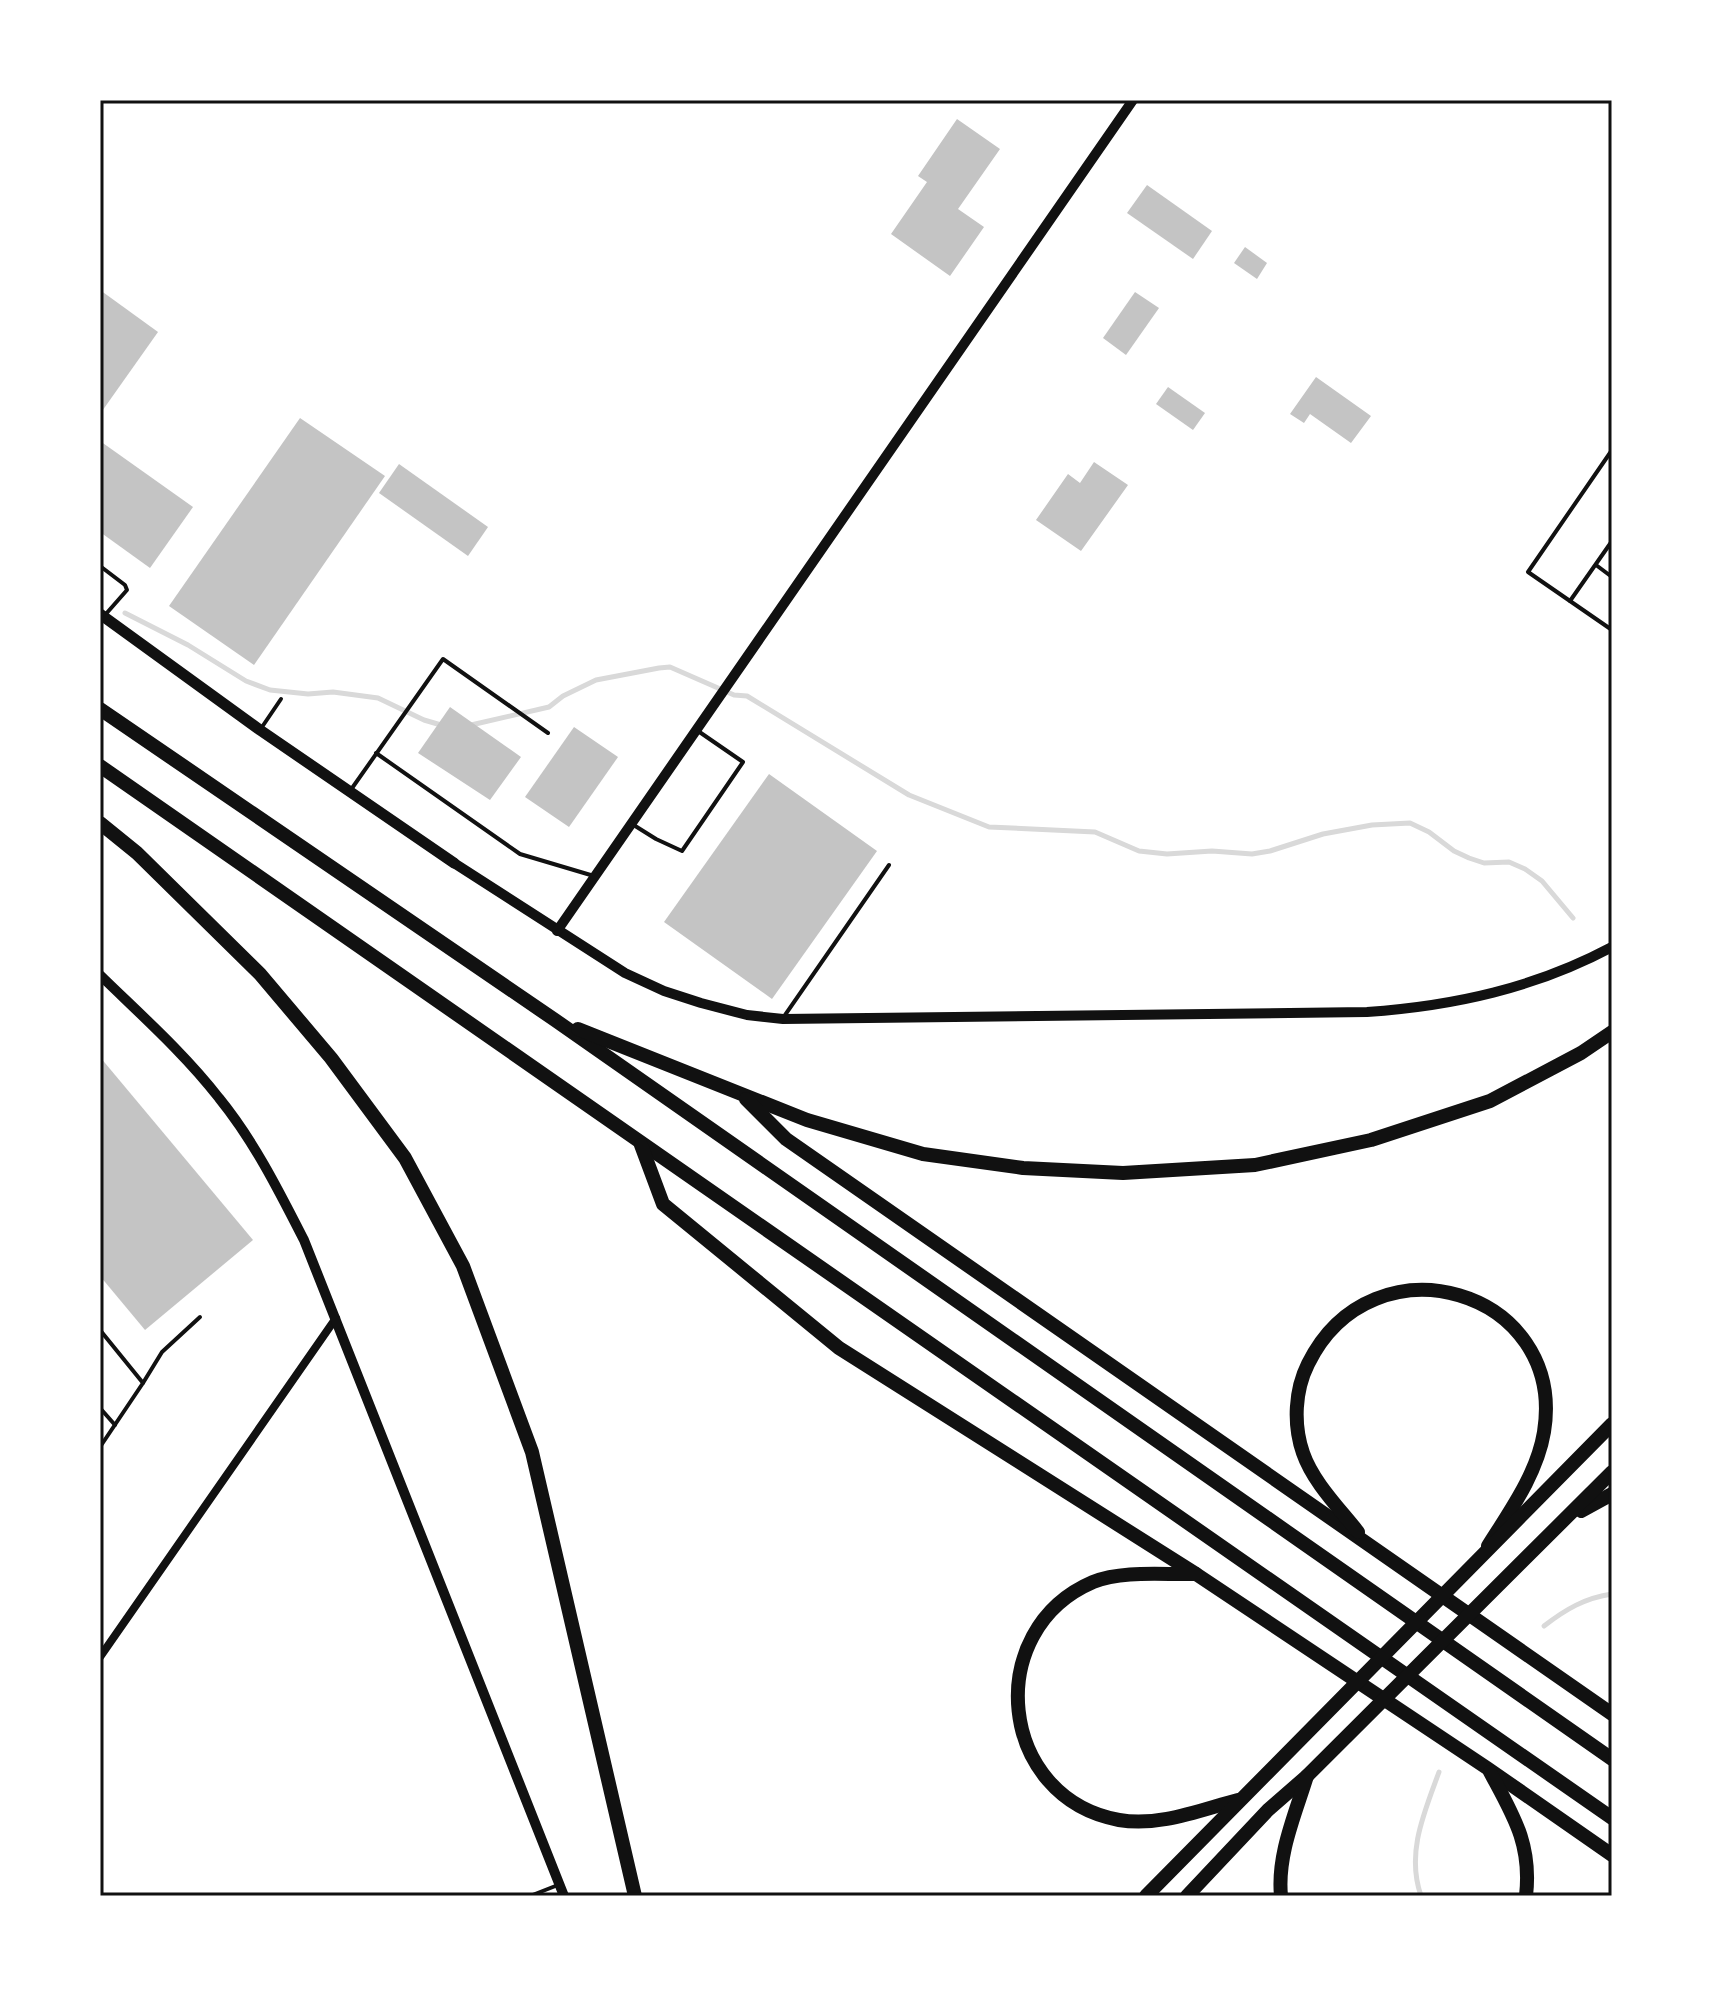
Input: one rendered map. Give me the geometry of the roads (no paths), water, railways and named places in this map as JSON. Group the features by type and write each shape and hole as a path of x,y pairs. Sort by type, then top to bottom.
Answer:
{"highway":[{"path":"100,709 555,1020 1612,1759"},
{"path":"100,766 1612,1818"},
{"path":"100,823 137,853 260,974 331,1058 405,1158 463,1266 532,1452 635,1896"},
{"path":"555,1020 807,1120 923,1154 1023,1168 1123,1173 1255,1165 1371,1140 1490,1101 1581,1053 1612,1032"},
{"path":"743,1095 786,1139 1612,1714"},
{"path":"641,1145 663,1204 839,1348 1196,1574 1612,1855"},
{"path":"1366,1542 1326,1492 1303,1452 1298,1431 1298,1393 1313,1354 1341,1319 1376,1298 1418,1289 1441,1290 1464,1296 1505,1320 1520,1335 1530,1352 1544,1389 1544,1432 1538,1454 1523,1490 1488,1546"},
{"path":"1146,1896 1488,1546 1612,1424"},
{"path":"1187,1896 1268,1810 1307,1776 1612,1472"},
{"path":"1567,1518 1612,1494"},
{"path":"1196,1574 1119,1576 1086,1586 1058,1605 1031,1640 1022,1662 1017,1684 1019,1722 1031,1757 1044,1776 1061,1793 1096,1814 1119,1820 1165,1820 1239,1799"},
{"path":"1587,1697 1612,1704"},
{"path":"1487,1768 1519,1826 1528,1865 1526,1896"},
{"path":"1281,1896 1279,1878 1284,1853 1307,1776"}],"main road":[{"path":"102,616 260,730 454,863"}],"street":[{"path":"557,931 1133,100"},
{"path":"454,863 625,973 664,991 747,1015 783,1019 1410,1009 1486,995 1570,969 1612,947"},
{"path":"100,975 171,1044 220,1098 271,1175 304,1240 564,1896"},
{"path":"100,1657 336,1318"}],"lane":[{"path":"1612,450 1528,572 1612,630"},
{"path":"1570,601 1612,541"},
{"path":"1596,565 1612,577"},
{"path":"100,566 125,585 127,590 102,616"},
{"path":"349,792 443,659 548,733"},
{"path":"260,730 281,699"},
{"path":"631,824 682,851 743,762 696,730"},
{"path":"376,753 520,854 594,876"},
{"path":"783,1019 889,865"},
{"path":"100,1447 162,1352 200,1317"},
{"path":"100,1330 143,1383"},
{"path":"100,1408 115,1425"},
{"path":"530,1896 560,1884"}],"waterway":[{"path":"125,613 188,645 246,681 270,690 308,694 333,692 378,698 441,725"},
{"path":"471,725 549,707 563,696 596,680 670,667 734,695 747,696 909,795 989,827 1095,832 1139,851 1167,854 1212,851 1252,854 1323,834 1372,825 1410,823 1469,858 1484,863 1509,862 1525,869 1542,881 1573,918"},
{"path":"1544,1626 1576,1605 1612,1594"},
{"path":"1421,1896 1415,1864 1416,1849 1439,1772"}]}
